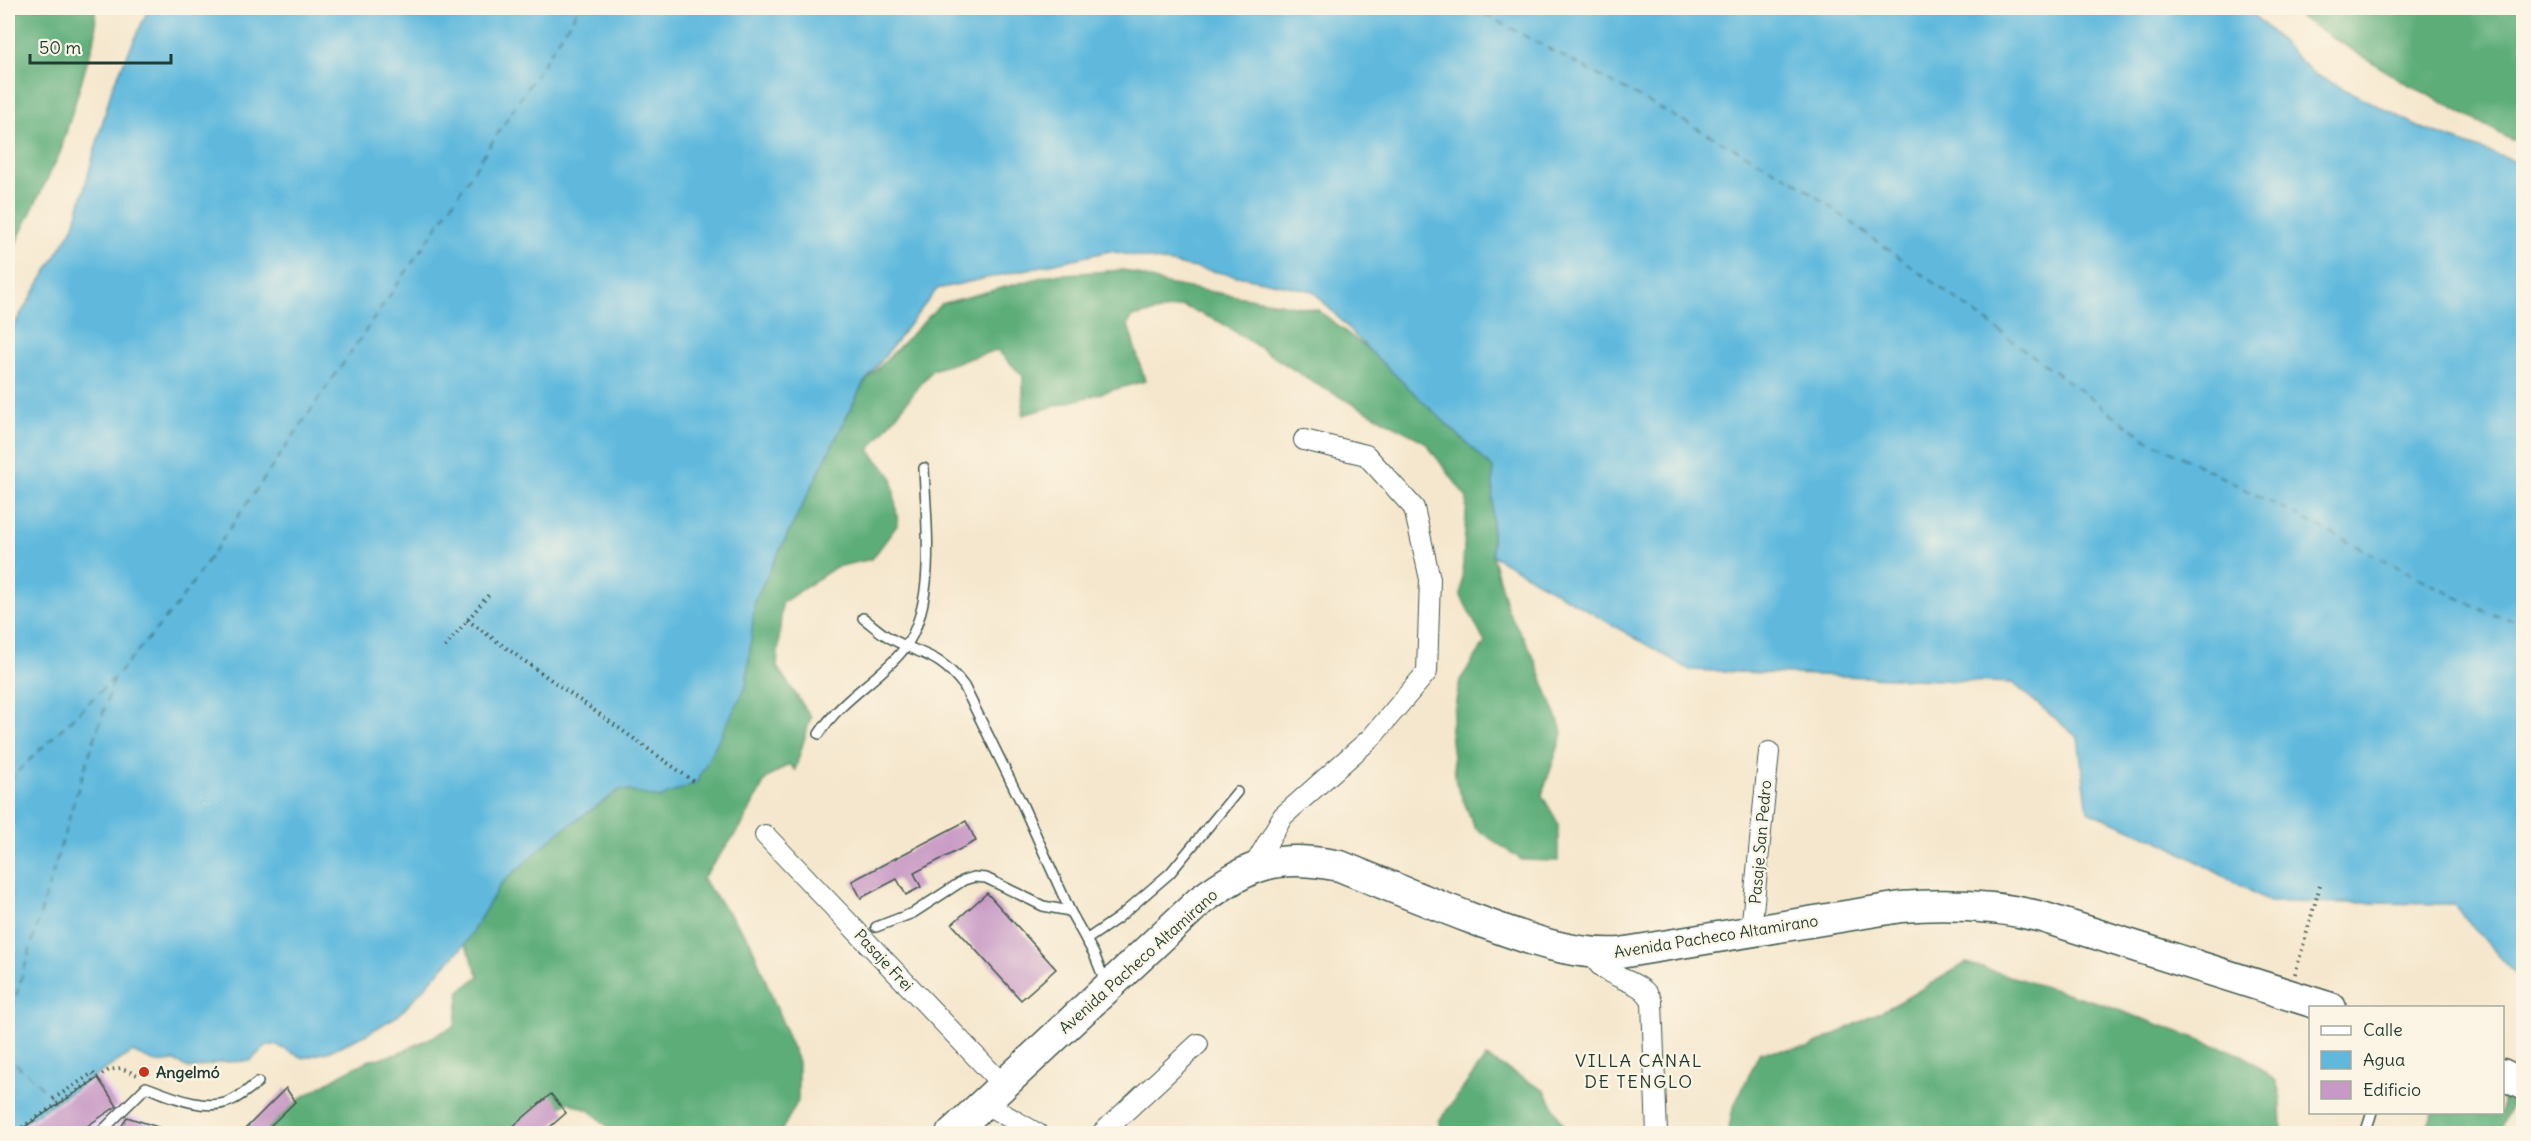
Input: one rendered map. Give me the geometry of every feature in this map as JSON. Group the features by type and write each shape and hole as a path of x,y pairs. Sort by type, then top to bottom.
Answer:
{"main road":[{"name":"Avenida Pacheco Altamirano","path":"951,1134 1200,901 1225,882 1254,866 1294,861 1340,866 1510,932 1551,945 1593,953 1620,953 1901,907 1935,904 2006,908 2042,916 2325,1006"},
{"path":"2504,1075 2523,1085"}],"street":[{"path":"1254,866 1283,816 1371,738 1427,672 1430,579 1414,508 1366,455 1304,440"},
{"name":"Pasaje San Pedro","path":"1751,931 1769,752"},
{"name":"Pasaje Frei","path":"765,835 994,1094 1038,1134"},
{"path":"1593,953 1599,966 1644,990 1652,1002 1657,1134"},
{"path":"1101,1134 1198,1044"}],"lane":[{"path":"819,734 832,717 907,646 916,631 925,589 927,564 924,468"},
{"path":"863,618 885,635 937,658 955,674 964,686 1023,806 1070,911 1099,965 1107,987"},
{"path":"1086,940 1139,902 1170,873 1237,792"},
{"path":"876,927 913,913 964,880 974,877 986,878 1043,906 1070,911"},
{"path":"99,1134 146,1087 195,1103 214,1104 229,1102 258,1082"},
{"path":"2365,1134 2372,1114"}],"path":[{"path":"445,647 491,592"},
{"path":"468,620 696,783"},
{"path":"2290,995 2321,882"},
{"path":"12,1134 109,1070 121,1068 135,1072 142,1077 146,1087"},
{"path":"53,1100 93,1073 96,1077"}],"shaded area":[{"path":"99,1073 128,1114 186,1133 8,1134"}],"green space":[{"path":"8,8 95,8 96,33 60,153 8,259"},
{"path":"2285,8 2523,8 2523,141 2512,140 2404,82"},
{"path":"1124,270 1166,284 1318,310 1370,351 1493,468 1492,555 1508,611 1532,653 1563,733 1542,795 1558,823 1558,861 1522,860 1475,828 1456,783 1450,732 1460,680 1485,643 1461,596 1467,498 1425,442 1316,384 1220,322 1183,306 1132,317 1128,325 1145,381 1023,415 1023,376 997,350 932,370 869,450 892,477 898,524 872,559 836,567 782,603 777,667 811,717 795,770 789,764 766,779 742,825 702,879 750,941 798,1062 798,1101 780,1133 614,1133 592,1112 569,1102 513,1133 263,1134 301,1098 342,1074 367,1061 397,1054 455,1026 460,991 479,976 465,944 500,885 558,833 621,789 659,798 746,687 755,600 863,384 941,304 1050,275"},
{"path":"1966,963 2096,1002 2245,1056 2276,1081 2281,1098 2282,1133 1728,1133 1733,1108 1760,1052 1808,1048 1896,1004"},
{"path":"1486,1057 1545,1091 1563,1124 1573,1133 1443,1133 1439,1121"},
{"path":"2504,1098 2512,1102 2500,1133 2424,1133 2433,1114 2504,1114"}],"water":[{"path":"149,8 2247,8 2314,74 2424,129 2523,164 2523,983 2453,904 2270,902 2166,844 2088,811 2078,738 2013,683 1690,670 1492,555 1493,468 1370,351 1313,291 1110,251 937,289 863,384 755,600 746,687 696,783 659,798 621,789 558,833 500,885 465,944 399,1015 365,1035 327,1052 303,1058 276,1045 267,1045 250,1061 221,1062 191,1069 174,1061 157,1063 132,1052 8,1133 8,335 74,226 112,88"}],"building":[{"path":"966,821 976,841 914,873 921,887 906,895 897,879 861,898 852,881"},
{"path":"987,893 1056,969 1021,1000 952,924"},
{"path":"98,1078 117,1106 75,1134 14,1134"},
{"path":"286,1088 295,1102 262,1134 240,1134"},
{"path":"551,1094 566,1113 542,1134 504,1134"},
{"path":"127,1117 167,1130 167,1134 117,1134"}],"ferry route":[{"path":"8,781 116,676 178,604 445,215 579,8"},
{"path":"1473,8 1795,181 2145,438 2490,614 2524,623"},
{"path":"8,1023 75,798 115,677"},
{"path":"8,1052 18,1066 53,1099"}],"place":[{"name":"Angelmó","path":"144,1072"}],"district":[{"name":"VILLA CANAL DE TENGLO","path":"1639,1070"}]}
